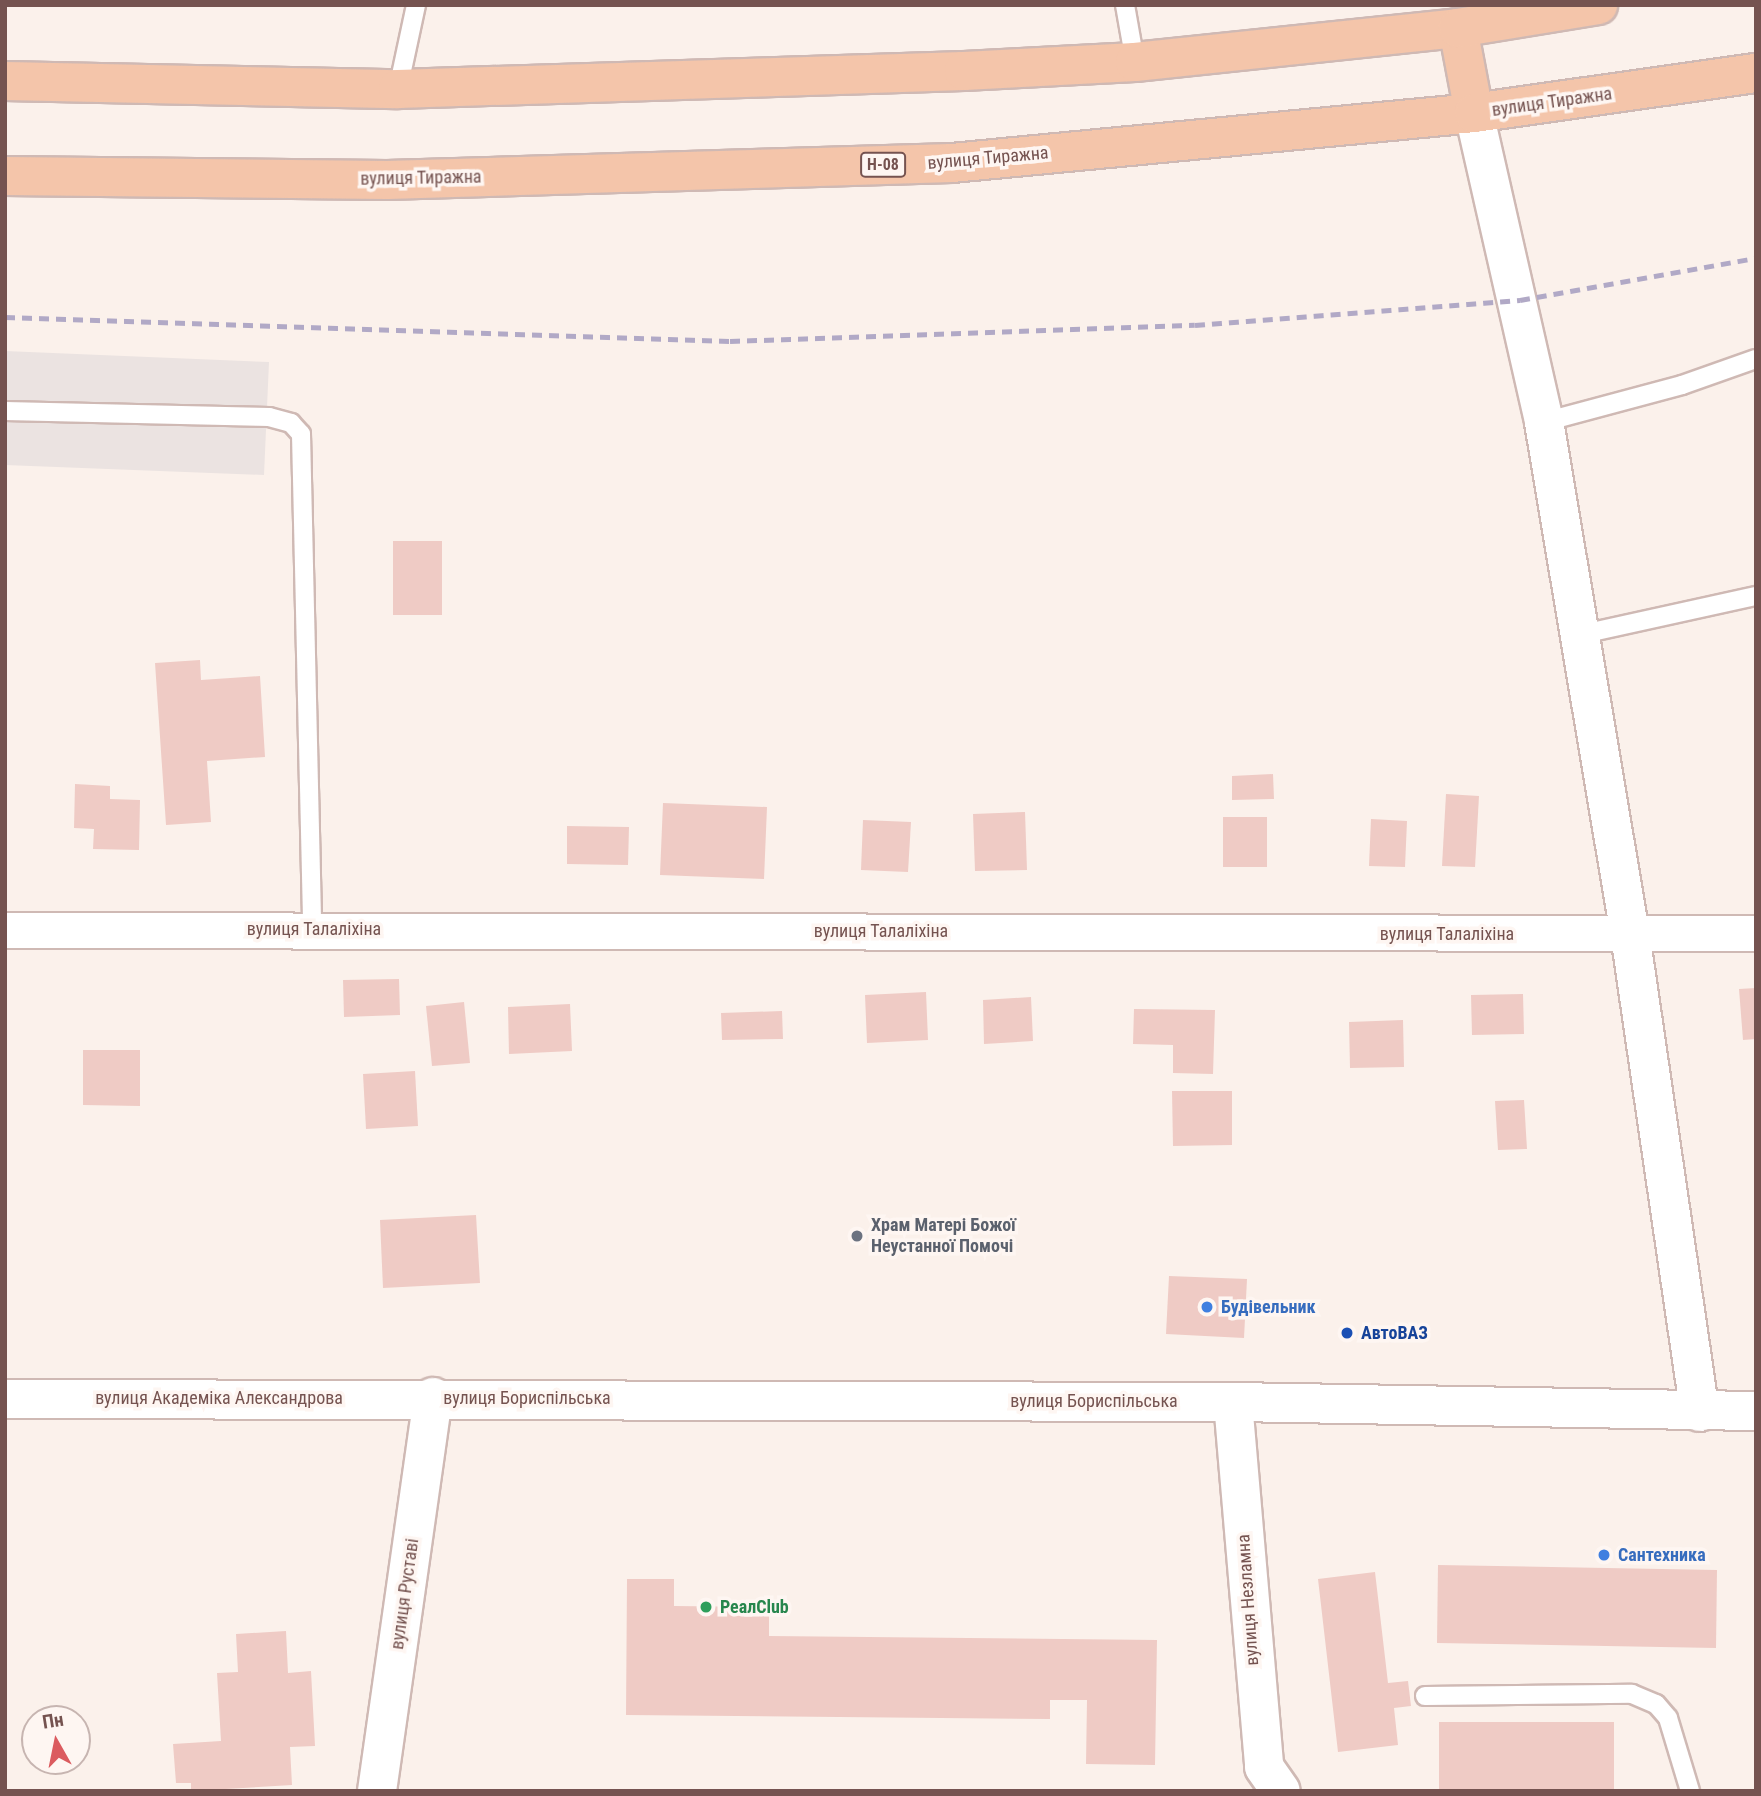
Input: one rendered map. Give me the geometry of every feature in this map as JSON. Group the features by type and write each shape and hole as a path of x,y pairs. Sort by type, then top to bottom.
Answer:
{"main road":[{"path":"5,81 398,89 1135,62 1456,17 1598,5"},
{"path":"1456,17 1474,113"},
{"name":"вулиця Тиражна","path":"5,176 387,180 952,163 1474,113 1756,73"}],"street":[{"path":"1474,113 1544,422 1630,934 1700,1412"},
{"name":"вулиця Талаліхіна","path":"5,930 1756,933"},
{"name":"вулиця Бориспільська","path":"433,1397 1233,1402 1756,1411"},
{"name":"вулиця Академіка Александрова","path":"5,1399 433,1397"},
{"name":"вулиця Руставі","path":"377,1791 433,1397"},
{"name":"вулиця Незламна","path":"1233,1402 1264,1767 1281,1791"}],"lane":[{"path":"398,89 416,5"},
{"path":"1125,5 1135,62"},
{"path":"1544,422 1682,385 1756,359"},
{"path":"5,411 269,417 291,423 301,434 305,456 307,888 312,929"},
{"path":"1578,635 1756,596"},
{"path":"1425,1696 1632,1694 1656,1704 1668,1718 1690,1791"}],"shaded area":[{"path":"5,351 269,362 264,475 5,465"}],"building":[{"path":"393,541 442,541 442,615 393,615"},
{"path":"200,660 201,680 260,676 265,757 207,761 211,822 166,825 155,663"},
{"path":"1273,774 1274,799 1232,800 1232,776"},
{"path":"75,784 110,786 110,799 140,800 139,850 93,849 94,829 74,828"},
{"path":"1446,794 1479,796 1475,867 1442,866"},
{"path":"663,803 767,807 764,879 660,875"},
{"path":"1025,812 1027,870 975,871 973,814"},
{"path":"1223,817 1267,817 1267,867 1223,867"},
{"path":"1371,819 1407,821 1405,867 1369,866"},
{"path":"863,820 911,822 908,872 861,870"},
{"path":"567,826 629,827 628,865 567,864"},
{"path":"399,979 400,1015 344,1017 343,980"},
{"path":"1756,988 1756,1039 1743,1040 1739,989"},
{"path":"926,992 928,1040 867,1043 865,995"},
{"path":"1523,994 1524,1034 1472,1035 1471,995"},
{"path":"1031,997 1033,1041 984,1044 983,1000"},
{"path":"464,1002 470,1063 432,1066 426,1006"},
{"path":"570,1004 572,1051 509,1054 508,1007"},
{"path":"1134,1009 1215,1010 1213,1074 1173,1073 1173,1045 1133,1044"},
{"path":"782,1011 783,1039 722,1040 721,1013"},
{"path":"1403,1020 1404,1067 1350,1068 1349,1022"},
{"path":"83,1050 140,1050 140,1106 83,1105"},
{"path":"415,1071 418,1126 366,1129 363,1074"},
{"path":"1172,1091 1232,1091 1232,1145 1173,1146"},
{"path":"1524,1100 1527,1149 1498,1150 1495,1101"},
{"path":"476,1215 480,1283 383,1288 380,1220"},
{"name":"Будівельник","path":"1169,1276 1247,1279 1244,1338 1166,1334"},
{"path":"1438,1565 1717,1570 1716,1648 1437,1643"},
{"path":"1375,1572 1388,1683 1408,1681 1411,1706 1394,1708 1398,1745 1338,1752 1318,1579"},
{"path":"627,1579 674,1579 674,1606 769,1607 769,1636 1157,1640 1155,1765 1086,1764 1087,1700 1050,1700 1050,1719 626,1715"},
{"path":"286,1631 288,1673 311,1671 315,1746 290,1747 292,1785 191,1791 191,1783 176,1783 173,1744 221,1741 217,1673 238,1672 236,1634"},
{"path":"1439,1722 1614,1722 1614,1790 1439,1789"}],"railway":[{"path":"5,317 730,341 1195,325 1520,300 1756,258"}],"place":[{"name":"Храм Матері Божої Неустанної Помочі","path":"857,1236"},
{"name":"Будівельник","path":"1207,1307"},
{"name":"АвтоВАЗ","path":"1347,1333"},
{"name":"Сантехника","path":"1604,1555"},
{"name":"РеалClub","path":"706,1607"}]}
